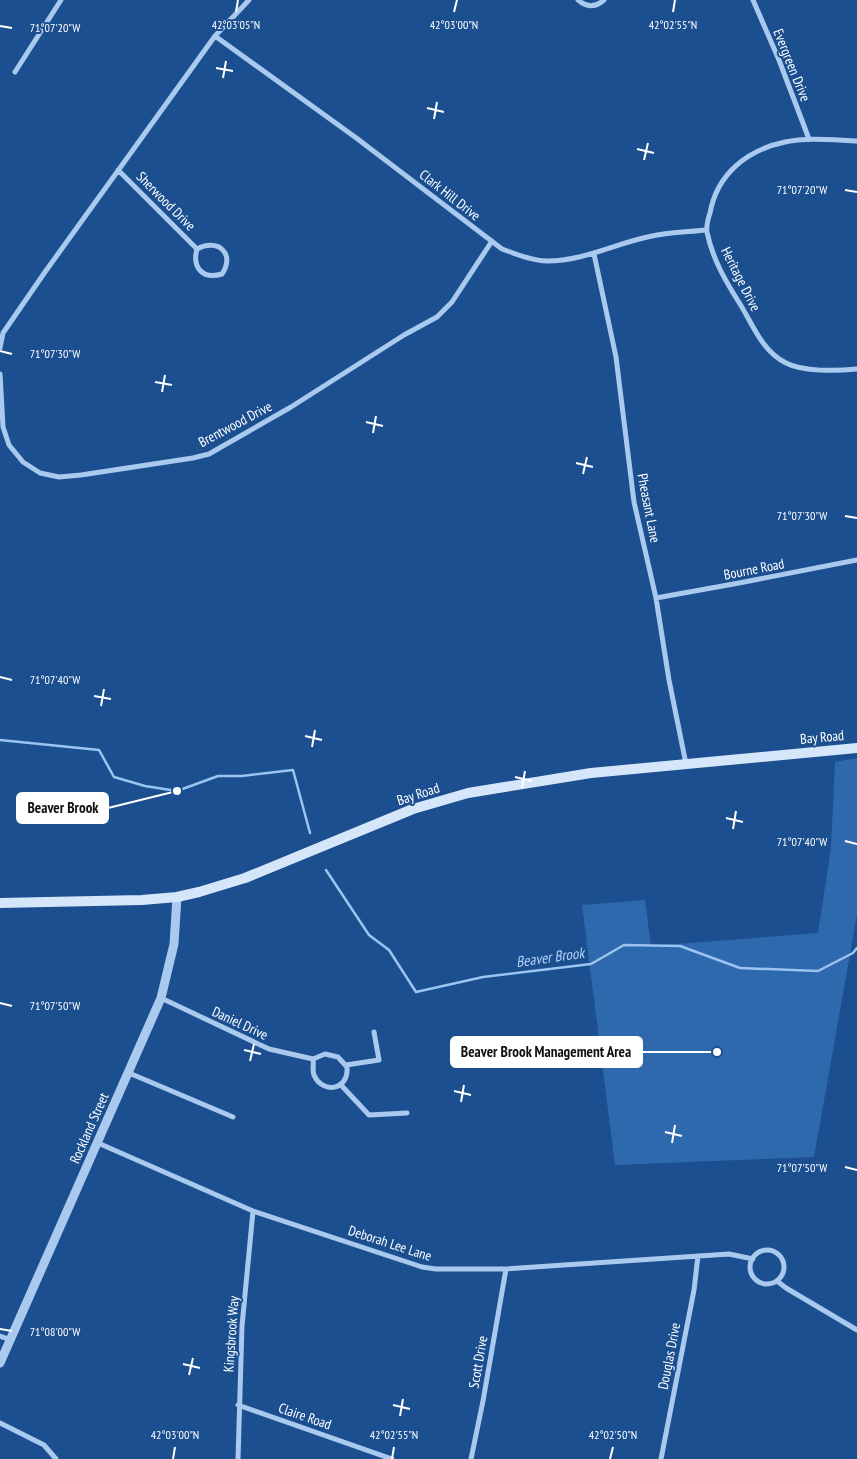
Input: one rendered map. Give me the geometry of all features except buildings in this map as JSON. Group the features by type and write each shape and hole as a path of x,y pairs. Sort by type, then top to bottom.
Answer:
{"main road":[{"name":"Bay Road","path":"0,903 142,900 177,897 246,878 413,809 468,793 591,773 857,748"}],"street":[{"path":"15,72 61,0"},
{"path":"0,348 3,333 118,170 214,36 248,0"},
{"path":"578,0 587,6 592,6 598,5 604,0"},
{"name":"Evergreen Drive","path":"753,0 779,60 809,139"},
{"name":"Clark Hill Drive","path":"214,36 363,143 502,249 518,255 546,261 577,258 623,243 653,236 706,230"},
{"path":"706,230 711,204 722,182 735,167 752,153 784,142 809,139 857,141"},
{"name":"Sherwood Drive","path":"118,170 197,248"},
{"name":"Heritage Drive","path":"706,230 721,272 757,335 770,351 786,364 796,367 828,370 857,369"},
{"name":"Brentwood Drive","path":"0,374 4,427 9,445 23,462 40,473 59,477 82,475 209,454 290,407 404,335 437,317 452,302 468,280 492,241"},
{"name":"Sherwood Drive","path":"205,244 218,246 223,250 227,256 227,264 222,274 209,275 199,268 194,259 197,248 205,244"},
{"name":"Pheasant Lane","path":"594,254 616,357 634,502 656,598 686,765"},
{"name":"Bourne Road","path":"656,598 739,584 857,560"},
{"name":"Rockland Street","path":"0,1363 161,998 174,944 177,897"},
{"name":"Daniel Drive","path":"161,998 269,1049 313,1059 330,1054 338,1056 346,1065"},
{"path":"313,1059 313,1073 319,1081 330,1087 341,1085 346,1078 346,1065 379,1060 374,1032"},
{"path":"129,1073 233,1117"},
{"path":"341,1085 369,1115 407,1113"},
{"name":"Deborah Lee Lane","path":"98,1143 253,1211 422,1267 436,1269 506,1269 729,1254 752,1259 765,1251 773,1252 781,1258 784,1269 777,1280"},
{"name":"Kingsbrook Way","path":"238,1459 238,1405 242,1326 253,1211"},
{"name":"Douglas Drive","path":"661,1459 694,1290 698,1256"},
{"path":"752,1259 750,1270 755,1279 764,1284 770,1284 777,1280 786,1288 857,1330"},
{"name":"Scott Drive","path":"471,1459 506,1269"},
{"path":"0,1336 11,1340"},
{"name":"Claire Road","path":"238,1405 331,1436 392,1459"},
{"path":"0,1423 44,1445 56,1459"}],"shaded area":[{"path":"857,758 857,915 814,1157 615,1165 582,905 645,900 651,946 818,933 831,847 835,762"}],"waterway":[{"name":"Beaver Brook","path":"0,740 99,750 114,777 145,786 177,791 218,776 242,776 293,770 310,833"},
{"name":"Beaver Brook","path":"326,870 369,935 389,950 416,992 483,977 591,964 624,945 680,946 740,968 818,971 853,953 857,948"}],"place":[{"name":"Beaver Brook","path":"177,791"},
{"name":"Beaver Brook Management Area","path":"717,1052"}]}
